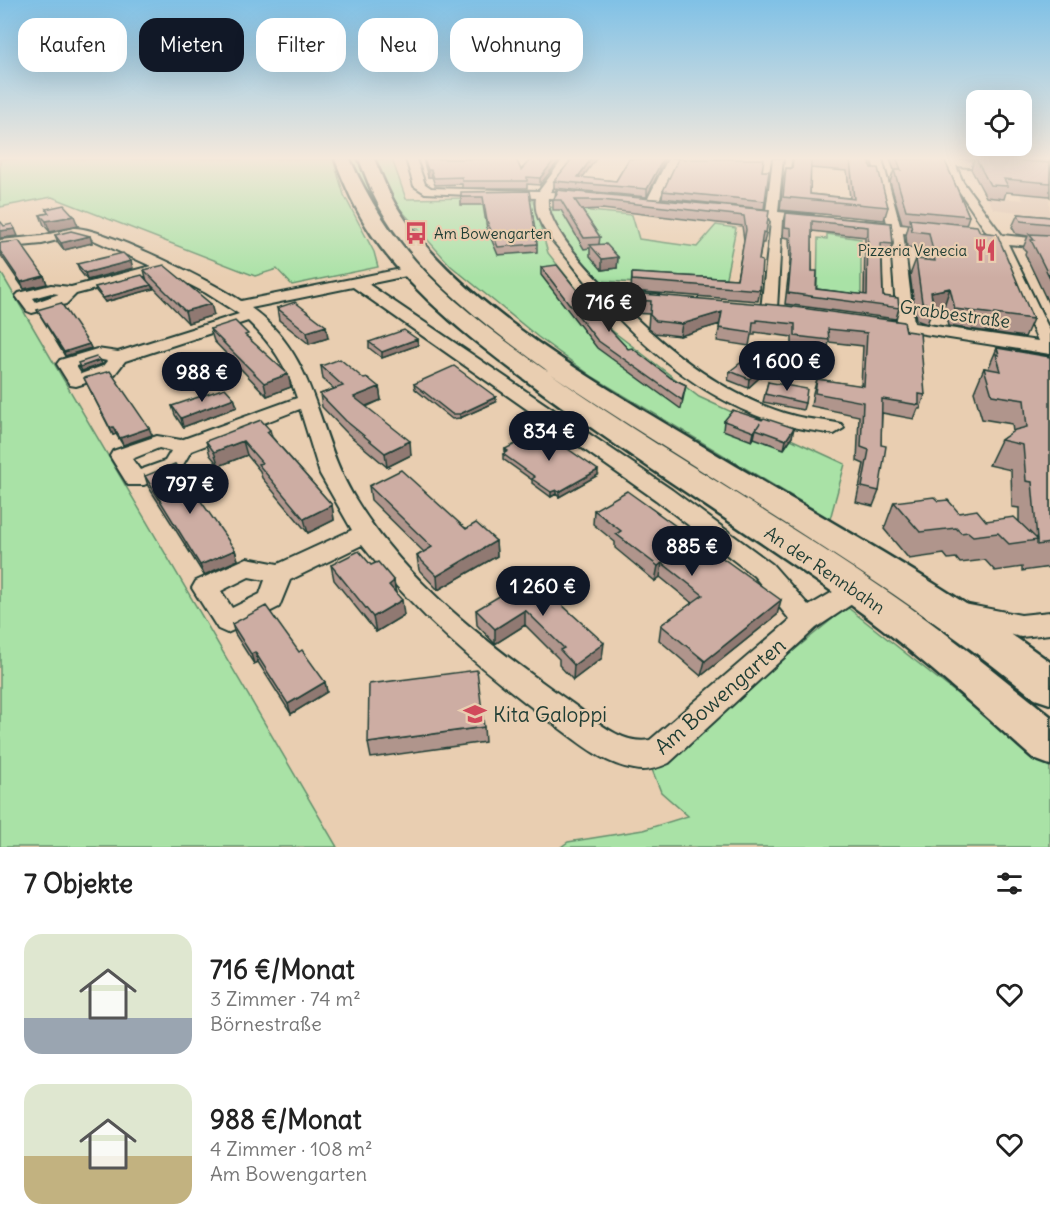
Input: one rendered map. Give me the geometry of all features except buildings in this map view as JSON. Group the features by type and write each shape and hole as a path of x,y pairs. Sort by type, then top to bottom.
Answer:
{"main road":[{"name":"An der Rennbahn","path":"360,199 366,213 411,271 493,345 612,430 855,589 932,645 1050,744"},
{"name":"An der Rennbahn","path":"382,199 397,224 421,253 460,291 514,335 634,416 942,608 1050,686"}],"street":[{"path":"541,199 540,207 551,228 603,296 644,339 682,369 729,397 786,419 834,428"},
{"path":"652,203 654,199"},
{"path":"748,307 775,309 777,222 772,215 774,199"},
{"path":"887,199 892,222 896,228 906,327"},
{"path":"970,199 997,238 1016,272 1050,348"},
{"path":"728,210 828,221"},
{"path":"851,223 1050,244"},
{"name":"Am Bowengarten","path":"0,244 19,240 36,241 86,232 164,267 244,311 283,348 308,400 324,455 348,505 366,533 441,619 511,677 607,744 644,758 658,753 807,621 855,589"},
{"name":"Am Bowengarten","path":"0,255 25,249 36,241"},
{"path":"71,291 164,267"},
{"path":"119,357 244,311 411,271"},
{"name":"An der Rennbahn","path":"356,283 664,495 764,570 807,621"},
{"path":"603,296 672,300"},
{"name":"Grabbestraße","path":"861,321 1050,348"},
{"path":"183,447 308,400"},
{"path":"280,574 366,533"},
{"path":"942,608 1021,626 1050,623"}],"shaded area":[{"path":"987,199 1005,199 1049,199 1050,219 1021,217 1018,212 994,209"}],"green space":[{"path":"0,199 44,199 0,207"},
{"path":"56,199 346,199 374,252 378,267 292,285 277,269 255,276"},
{"path":"369,199 377,199 416,256 407,258 384,226"},
{"path":"393,199 532,199 548,253 606,326 699,397 845,464 830,519 593,377 538,337 451,266"},
{"path":"548,207 632,215 639,239 697,247 716,225 736,228 724,287 598,281 558,231"},
{"path":"827,234 861,239 861,304 817,298 818,238 827,239"},
{"path":"0,271 337,847 0,847"},
{"path":"847,607 1050,767 1050,847 561,847 568,842 643,830 688,816 661,792 651,767"}],"place":[{"name":"Am Bowengarten","path":"416,233"},
{"name":"Pizzeria Venecia","path":"985,250"},
{"name":"Kita Galoppi","path":"475,714"}]}
